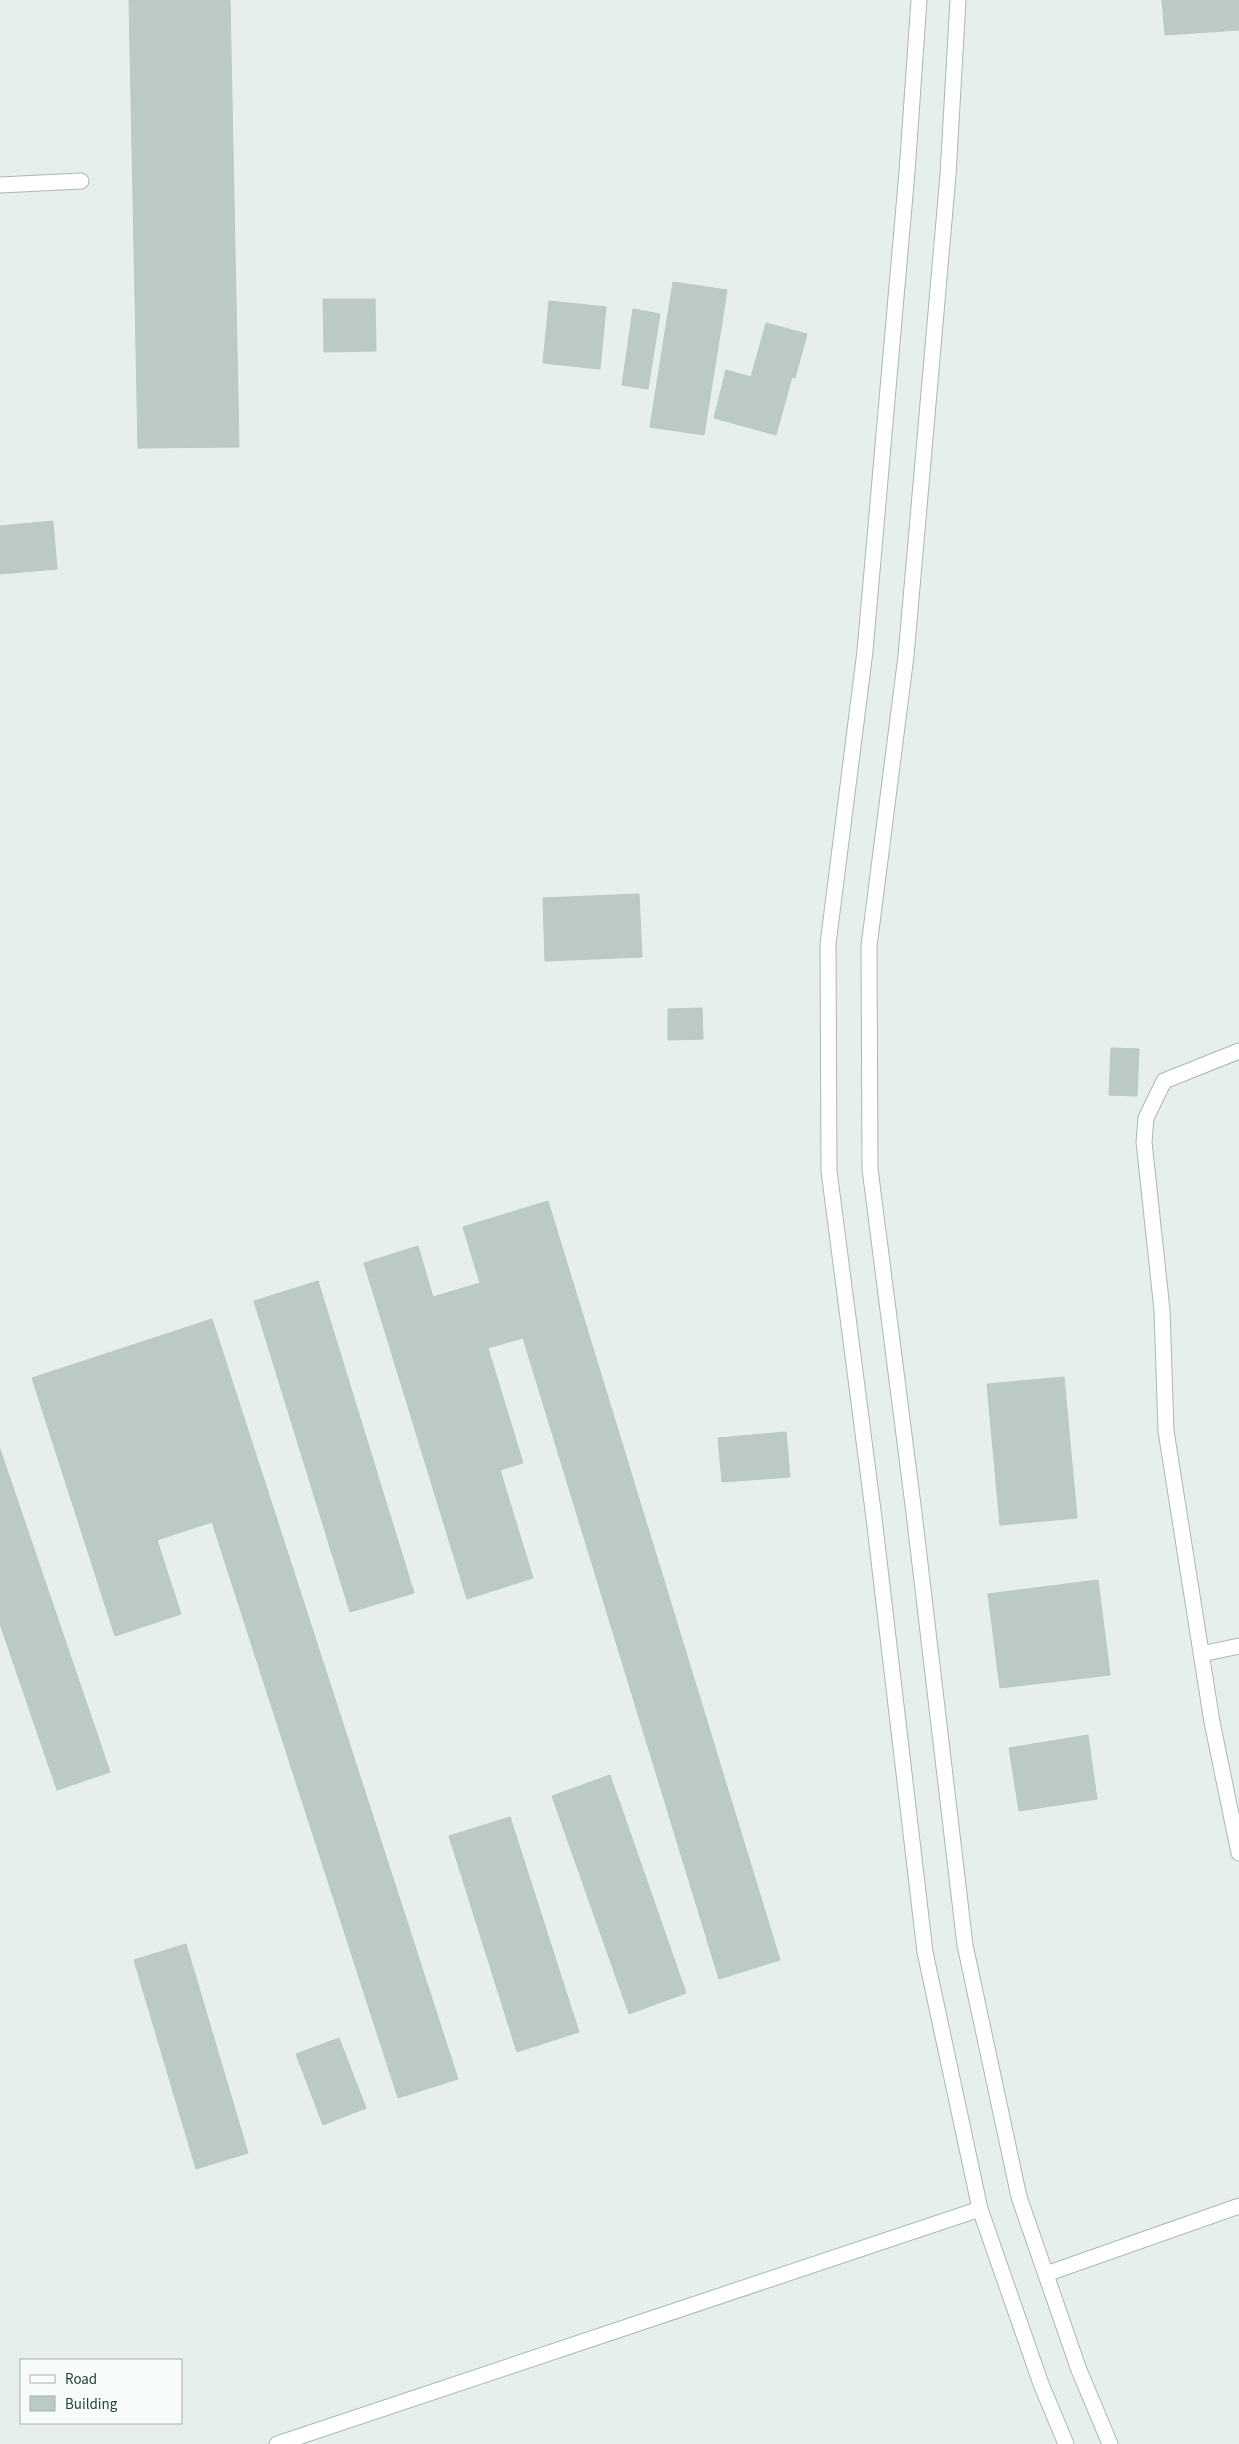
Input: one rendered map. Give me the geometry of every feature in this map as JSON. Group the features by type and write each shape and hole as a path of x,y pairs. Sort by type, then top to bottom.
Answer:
{"street":[{"path":"919,0 907,182 865,651 828,944 830,1171 874,1518 924,1952 980,2209 1041,2384 1066,2444"},
{"path":"958,0 948,175 906,656 869,946 870,1169 914,1514 965,1945 1019,2197 1079,2370 1110,2444"},
{"path":"0,185 81,181"},
{"path":"1239,1051 1164,1081 1146,1118 1144,1142 1162,1310 1166,1431 1212,1722 1239,1853"},
{"path":"1201,1654 1239,1646"},
{"path":"1046,2274 1239,2206"},
{"path":"277,2444 980,2209"}],"building":[{"path":"129,0 230,0 239,447 138,448"},
{"path":"1162,0 1239,0 1239,30 1165,35"},
{"path":"673,282 727,290 704,435 650,427"},
{"path":"323,299 375,299 376,351 324,352"},
{"path":"549,301 606,307 600,369 543,363"},
{"path":"633,309 660,314 648,389 622,385"},
{"path":"766,323 807,334 795,378 792,377 776,435 714,418 726,370 751,377"},
{"path":"53,521 57,569 0,574 0,526"},
{"path":"639,894 642,957 545,961 543,898"},
{"path":"702,1008 703,1039 668,1040 668,1009"},
{"path":"1111,1048 1139,1049 1137,1096 1109,1095"},
{"path":"548,1201 780,1960 719,1979 523,1338 488,1348 523,1463 500,1470 533,1578 467,1599 364,1263 418,1246 433,1297 480,1283 463,1227"},
{"path":"318,1281 414,1593 350,1612 254,1301"},
{"path":"212,1319 458,2079 398,2098 212,1522 157,1540 181,1614 115,1636 32,1378"},
{"path":"1064,1377 1077,1518 1000,1525 987,1384"},
{"path":"786,1432 790,1477 722,1482 718,1438"},
{"path":"0,1449 110,1772 57,1790 0,1624"},
{"path":"1098,1580 1110,1675 1000,1688 988,1594"},
{"path":"1088,1735 1097,1799 1019,1811 1009,1748"},
{"path":"610,1775 686,1993 629,2014 552,1796"},
{"path":"510,1817 579,2032 517,2052 449,1836"},
{"path":"186,1944 248,2153 196,2169 134,1960"},
{"path":"339,2038 366,2108 323,2125 296,2054"}]}
